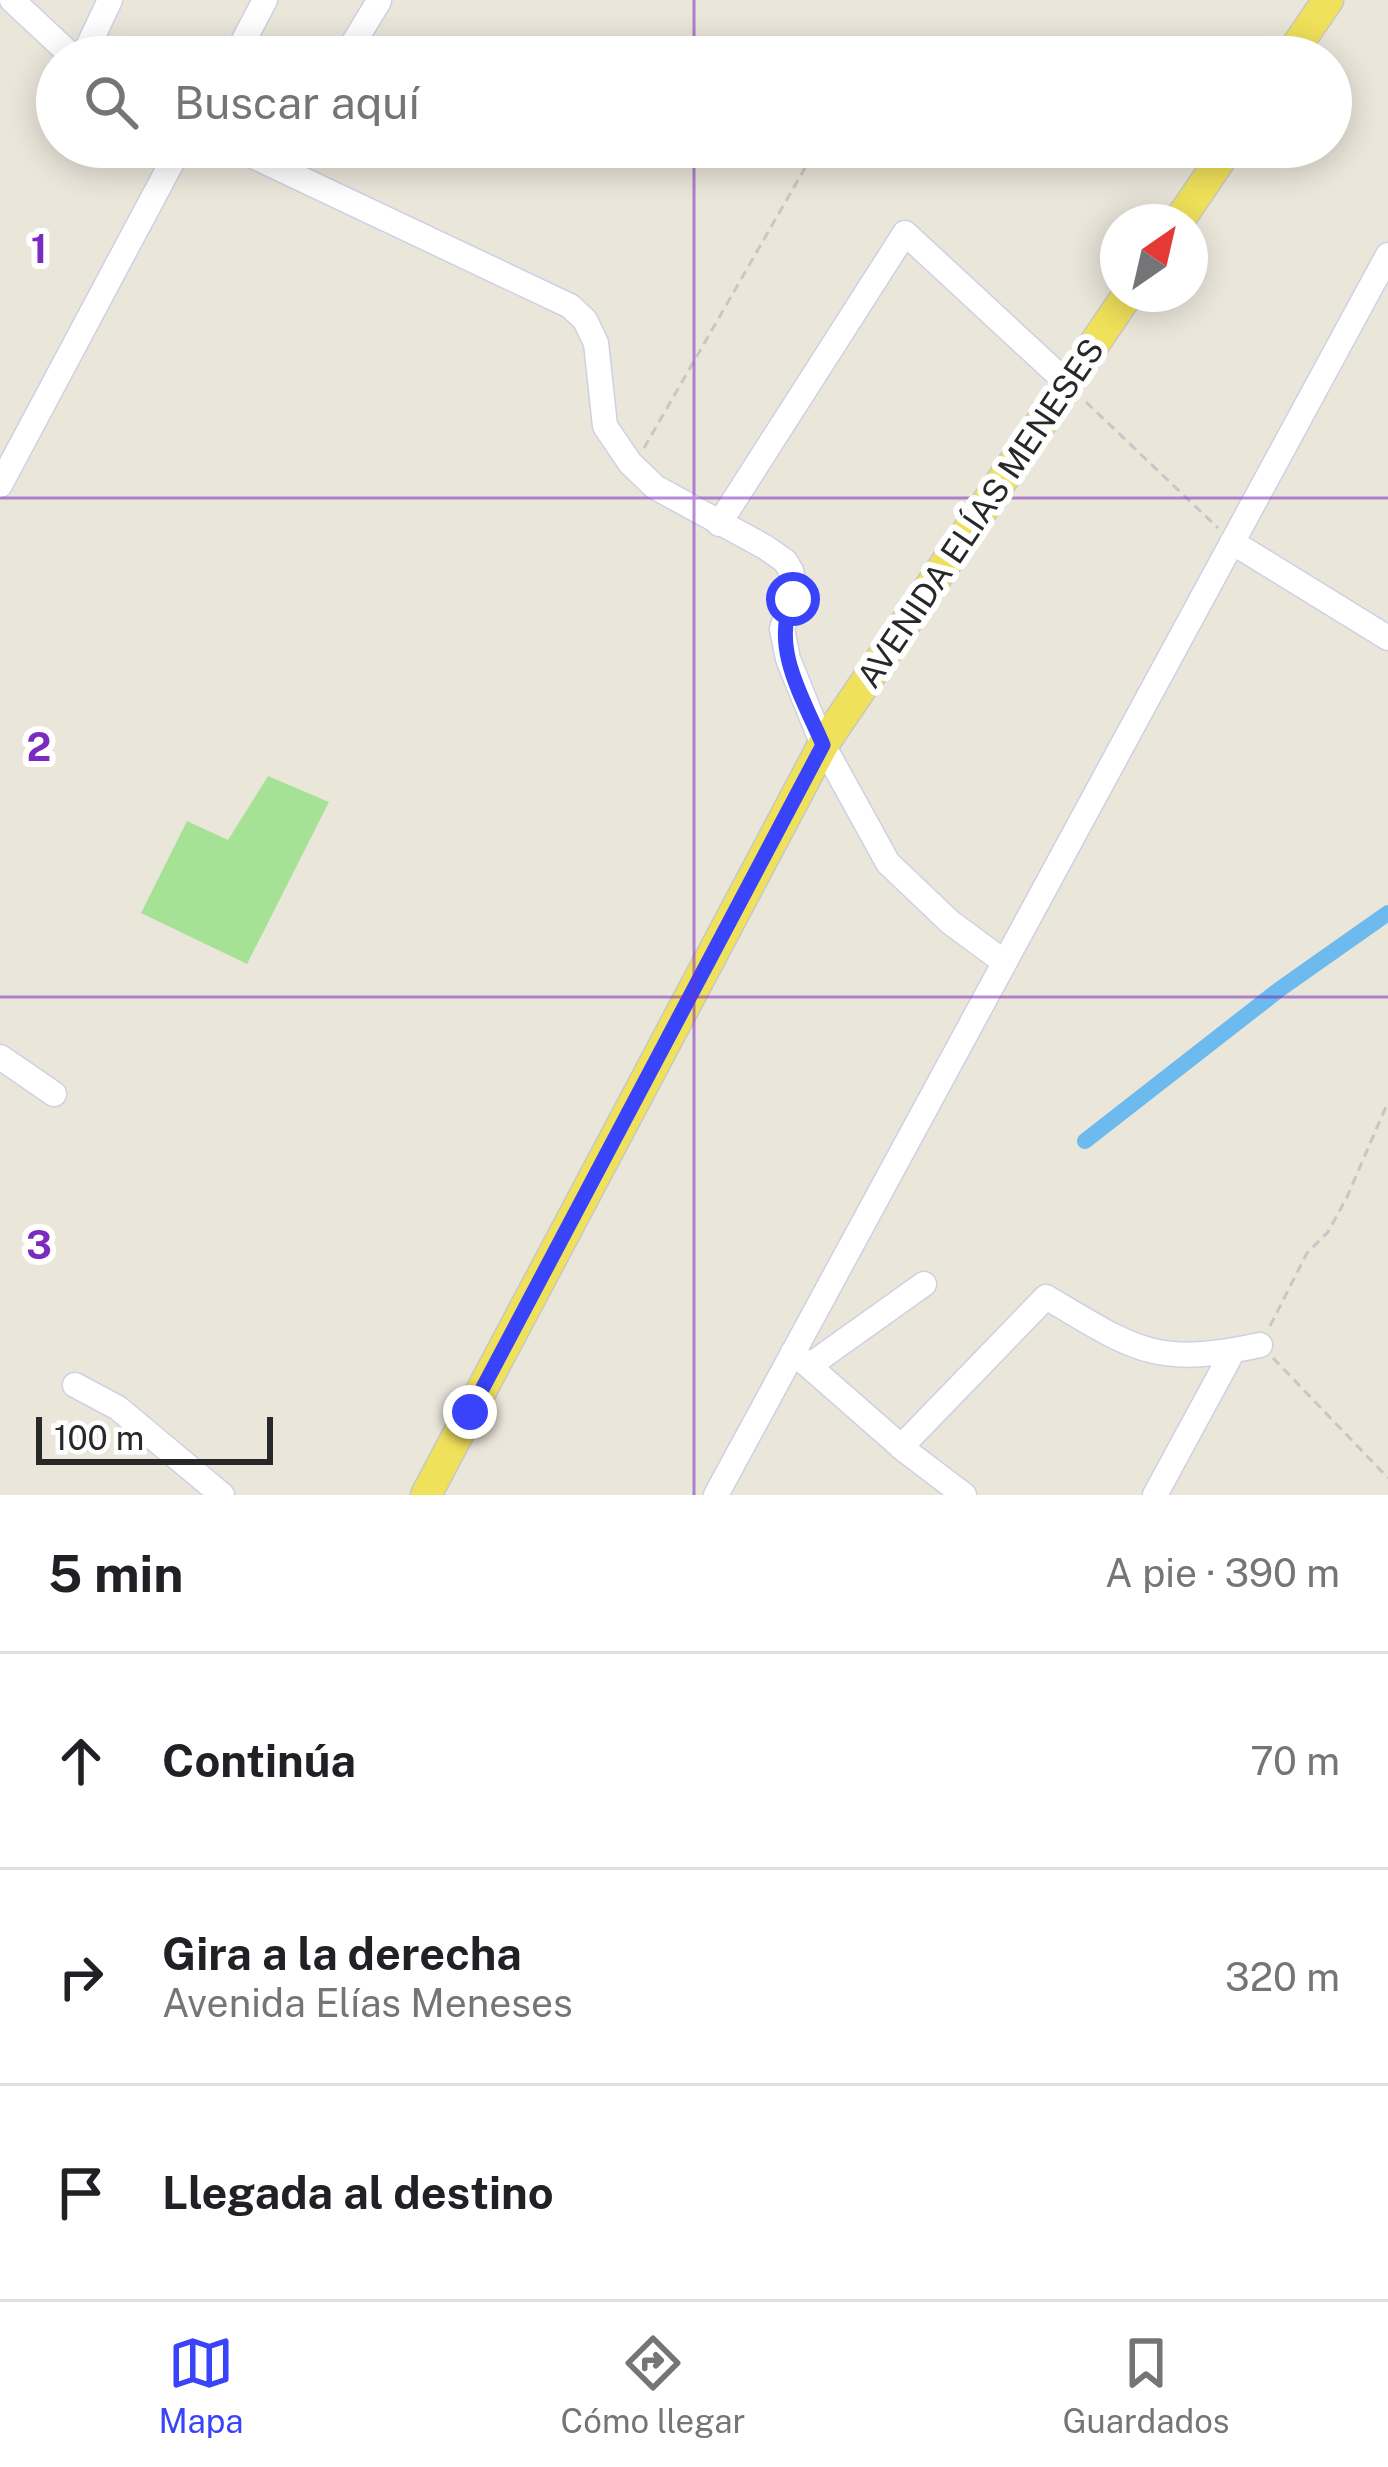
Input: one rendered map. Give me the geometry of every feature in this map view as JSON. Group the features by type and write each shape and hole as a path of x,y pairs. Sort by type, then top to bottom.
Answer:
{"main road":[{"path":"1303,36 1328,0"},
{"path":"1190,204 1214,168"},
{"name":"AVENIDA ELÍAS MENESES","path":"426,1495 823,745 1115,312"}],"street":[{"path":"12,0 51,36"},
{"path":"93,36 110,0"},
{"path":"247,36 265,0"},
{"path":"358,36 379,1"},
{"path":"0,485 169,168"},
{"path":"304,168 570,306 591,331 605,426 631,463 655,487 766,548 791,571 795,587 784,617 785,644 823,745 888,862 950,922 1004,962"},
{"path":"719,524 904,233 1066,382"},
{"path":"716,1495 801,1359 1004,962 1388,255"},
{"path":"1232,542 1388,638"},
{"path":"0,1057 54,1094"},
{"path":"801,1359 924,1284"},
{"path":"901,1447 1046,1297 1133,1348 1161,1356 1260,1345"},
{"path":"1156,1495 1233,1351"},
{"path":"801,1359 964,1495"},
{"path":"75,1385 133,1419 222,1495"}],"path":[{"path":"631,463 646,446 806,168"},
{"path":"1066,382 1232,542"},
{"path":"1388,1102 1347,1197 1328,1232 1307,1253 1260,1345 1388,1478"}],"green space":[{"path":"268,776 329,802 247,964 141,913 187,821 228,840"}],"waterway":[{"path":"1085,1141 1280,989 1388,913"}],"route":[{"path":"470,1412 823,745 788,659 782,629 793,599"}]}
